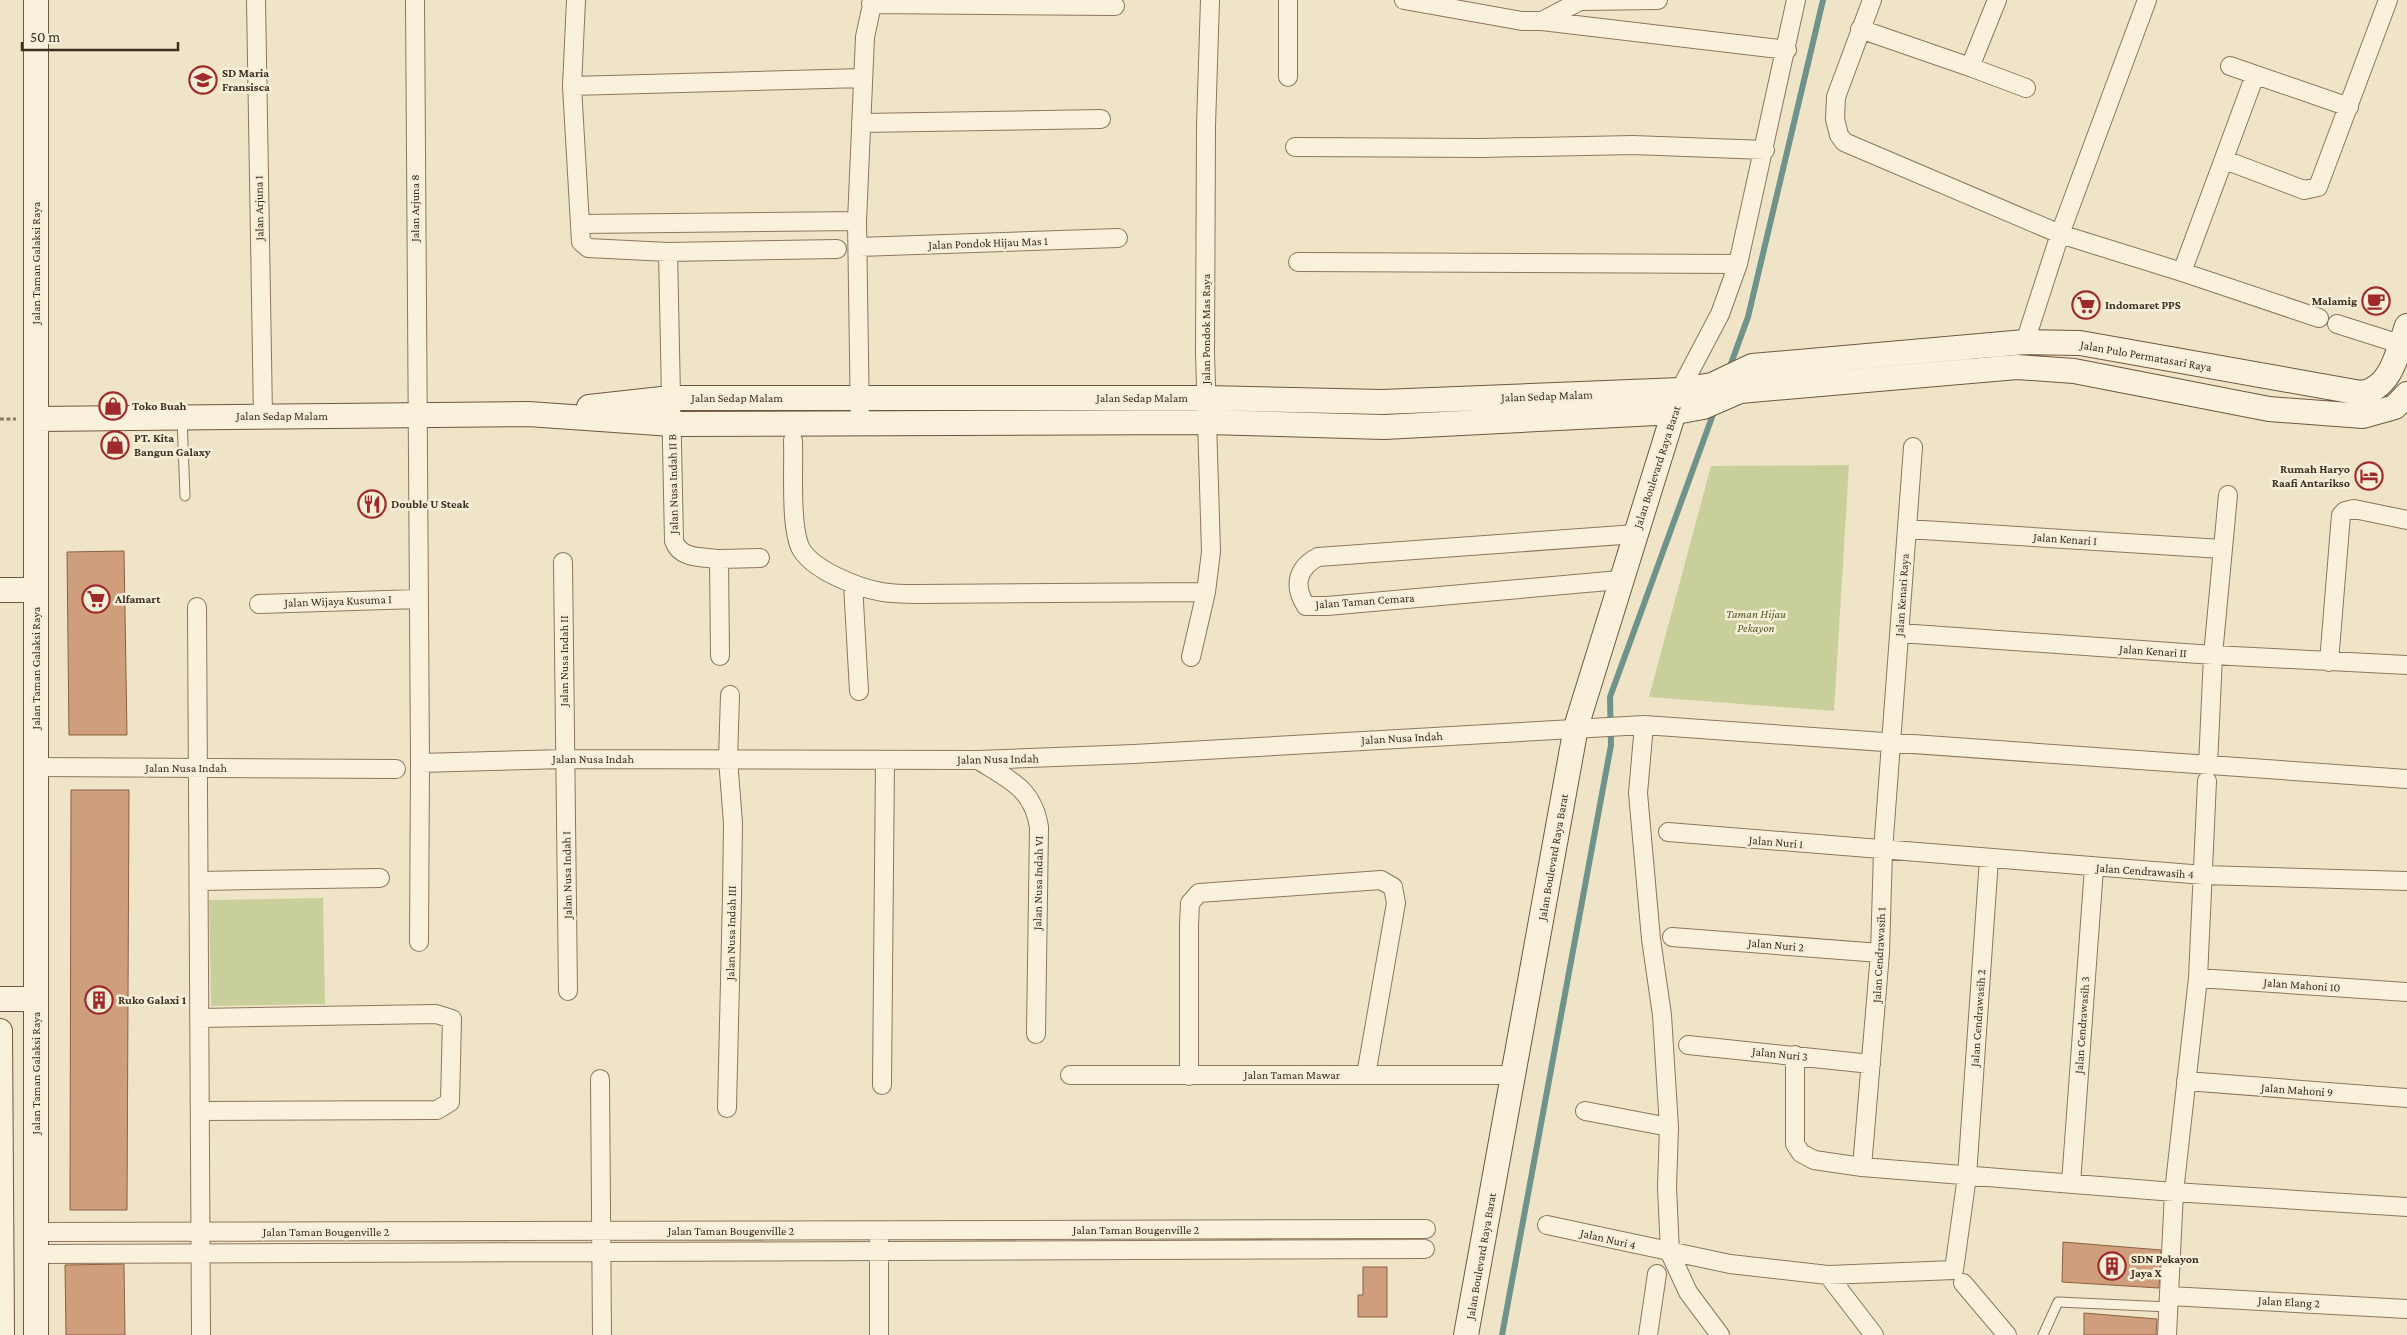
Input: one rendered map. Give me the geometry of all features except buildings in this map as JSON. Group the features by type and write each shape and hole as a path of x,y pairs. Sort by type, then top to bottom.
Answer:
{"street":[{"name":"Jalan Taman Galaksi Raya","path":"36,0 36,1335"},
{"name":"Jalan Arjuna 1","path":"256,0 263,416"},
{"name":"Jalan Arjuna 8","path":"415,0 416,415 420,763 419,942"},
{"path":"576,0 572,86 581,242 588,248 668,252 837,249"},
{"name":"Jalan Pondok Mas Raya","path":"1191,657 1206,592 1211,552 1206,398 1206,136 1210,0"},
{"path":"1288,0 1288,77"},
{"path":"1404,0 1522,21 1787,50"},
{"path":"1542,22 1580,1 1658,0"},
{"path":"1678,401 1720,314 1738,264 1787,50 1796,0"},
{"path":"1872,0 1836,97 1834,110 1837,129 1844,142 2060,234 2319,318"},
{"path":"1970,67 1997,0"},
{"path":"2021,354 2060,234 2147,0"},
{"path":"2225,160 2304,190 2312,190 2318,187 2388,0"},
{"path":"860,423 859,247 857,221 865,37 872,2 1115,6"},
{"path":"1860,29 2026,88"},
{"path":"2230,66 2349,107"},
{"path":"2182,272 2225,160 2255,74"},
{"path":"572,86 863,78"},
{"path":"862,123 1101,119"},
{"path":"1295,147 1481,148 1632,145 1764,150"},
{"path":"580,224 857,221"},
{"name":"Jalan Pondok Hijau Mas 1","path":"859,247 1118,238"},
{"name":"Jalan Nusa Indah II B","path":"668,252 674,541 676,548 685,554 718,559"},
{"path":"1298,262 1738,264"},
{"path":"2337,324 2404,335"},
{"name":"Jalan Pulo Permatasari Raya","path":"1740,391 2021,354 2080,343 2361,393 2372,391 2383,382 2404,335"},
{"name":"Jalan Pulo Permatasari Raya","path":"1752,366 2021,354 2074,371 2269,409 2363,416 2395,407 2407,394"},
{"path":"2185,392 2192,364"},
{"name":"Jalan Sedap Malam","path":"36,419 528,414 672,424 1207,422 1384,427 1678,401 1752,366"},
{"name":"Jalan Sedap Malam","path":"528,414 671,398 1206,398 1382,402 1678,401 1703,407 1740,391"},
{"name":"Jalan Boulevard Raya Barat","path":"1466,1335 1514,1075 1585,727 1620,580 1678,401"},
{"path":"794,440 795,526 800,548 816,565 853,584 883,592 917,594 1206,592"},
{"name":"Jalan Kenari Raya","path":"1892,743 1913,447"},
{"path":"2167,1335 2174,1192 2198,978 2213,655 2228,495"},
{"path":"2329,662 2341,516 2345,511 2354,509 2407,520"},
{"name":"Jalan Kenari I","path":"1906,528 2222,549"},
{"name":"Jalan Taman Cemara","path":"1620,580 1306,606 1300,595 1299,576 1306,564 1318,558 1636,534"},
{"path":"720,656 718,559 760,558"},
{"name":"Jalan Nusa Indah II","path":"563,562 565,759"},
{"path":"853,584 859,691"},
{"path":"0,590 36,590"},
{"name":"Jalan Wijaya Kusuma I","path":"259,604 418,599"},
{"path":"197,607 201,1335"},
{"name":"Jalan Kenari II","path":"1900,633 2213,655 2407,666"},
{"path":"728,759 730,695"},
{"path":"1644,725 1638,793 1651,939 1662,1014 1669,1127 1667,1187 1670,1253 1688,1292 1720,1335"},
{"name":"Jalan Nusa Indah","path":"420,763 565,759 978,760 1134,754 1644,725 1892,743 2207,773 2407,779"},
{"name":"Jalan Cendrawasih 1","path":"1862,1167 1880,954 1883,851 1892,743"},
{"name":"Jalan Nusa Indah I","path":"565,759 568,990"},
{"name":"Jalan Nusa Indah III","path":"727,1108 733,832 728,759"},
{"path":"882,1085 885,760"},
{"name":"Jalan Nusa Indah VI","path":"978,760 1016,783 1036,810 1039,827 1036,1034"},
{"name":"Jalan Nusa Indah","path":"36,767 396,768"},
{"name":"Jalan Nuri 1","path":"1668,832 1883,851"},
{"name":"Jalan Cendrawasih 4","path":"1883,851 2204,875 2407,881"},
{"name":"Jalan Cendrawasih 2","path":"1828,1275 1954,1270 1967,1176 1989,859"},
{"name":"Jalan Cendrawasih 3","path":"2071,1183 2094,868"},
{"path":"199,881 380,878"},
{"path":"1188,1076 1190,903 1199,893 1381,880 1393,887 1396,903 1366,1075"},
{"name":"Jalan Nuri 2","path":"1672,937 1880,954"},
{"name":"Jalan Mahoni 10","path":"2198,978 2407,992"},
{"path":"0,999 36,999"},
{"path":"200,1018 436,1014 452,1019 450,1102 437,1110 200,1111"},
{"path":"0,1031 2,1335"},
{"name":"Jalan Nuri 3","path":"1688,1045 1871,1064"},
{"path":"1794,1055 1793,1130 1796,1148 1814,1160 1862,1167 1967,1176 2407,1207"},
{"name":"Jalan Taman Mawar","path":"1070,1074 1188,1076 1514,1075"},
{"path":"600,1079 602,1335"},
{"name":"Jalan Mahoni 9","path":"2186,1081 2407,1098"},
{"path":"1585,1111 1669,1127"},
{"name":"Jalan Nuri 4","path":"1547,1225 1670,1253 1730,1264 1828,1275"},
{"name":"Jalan Taman Bougenville 2","path":"36,1243 201,1232 1426,1229"},
{"path":"879,1231 879,1335"},
{"name":"Jalan Taman Bougenville 2","path":"36,1243 201,1253 1425,1249"},
{"path":"1648,1335 1657,1274"},
{"path":"1828,1275 1874,1335"},
{"path":"1963,1283 2007,1335"},
{"name":"Jalan Elang 2","path":"2170,1301 2407,1309"}],"lane":[{"path":"182,417 185,496"},
{"path":"2043,1335 2058,1302 2170,1301"}],"path":[{"path":"0,419 10,419"}],"green space":[{"name":"Taman Hijau Pekayon","path":"1849,465 1834,711 1649,697 1711,466"},
{"path":"323,898 325,1004 211,1006 209,900"}],"waterway":[{"path":"1729,369 1748,317 1823,0"},
{"path":"1502,1335 1611,745 1610,697 1715,409"}],"place":[{"name":"SD Maria Fransisca","path":"203,80"},
{"name":"Malamig","path":"2376,301"},
{"name":"Indomaret PPS","path":"2086,305"},
{"name":"Toko Buah","path":"113,406"},
{"name":"PT. Kita Bangun Galaxy","path":"115,445"},
{"name":"Rumah Haryo Raafi Antarikso","path":"2369,476"},
{"name":"Double U Steak","path":"372,504"},
{"name":"Alfamart","path":"96,599"},
{"name":"Ruko Galaxi 1","path":"99,1000"},
{"name":"SDN Pekayon Jaya X","path":"2112,1266"}]}
